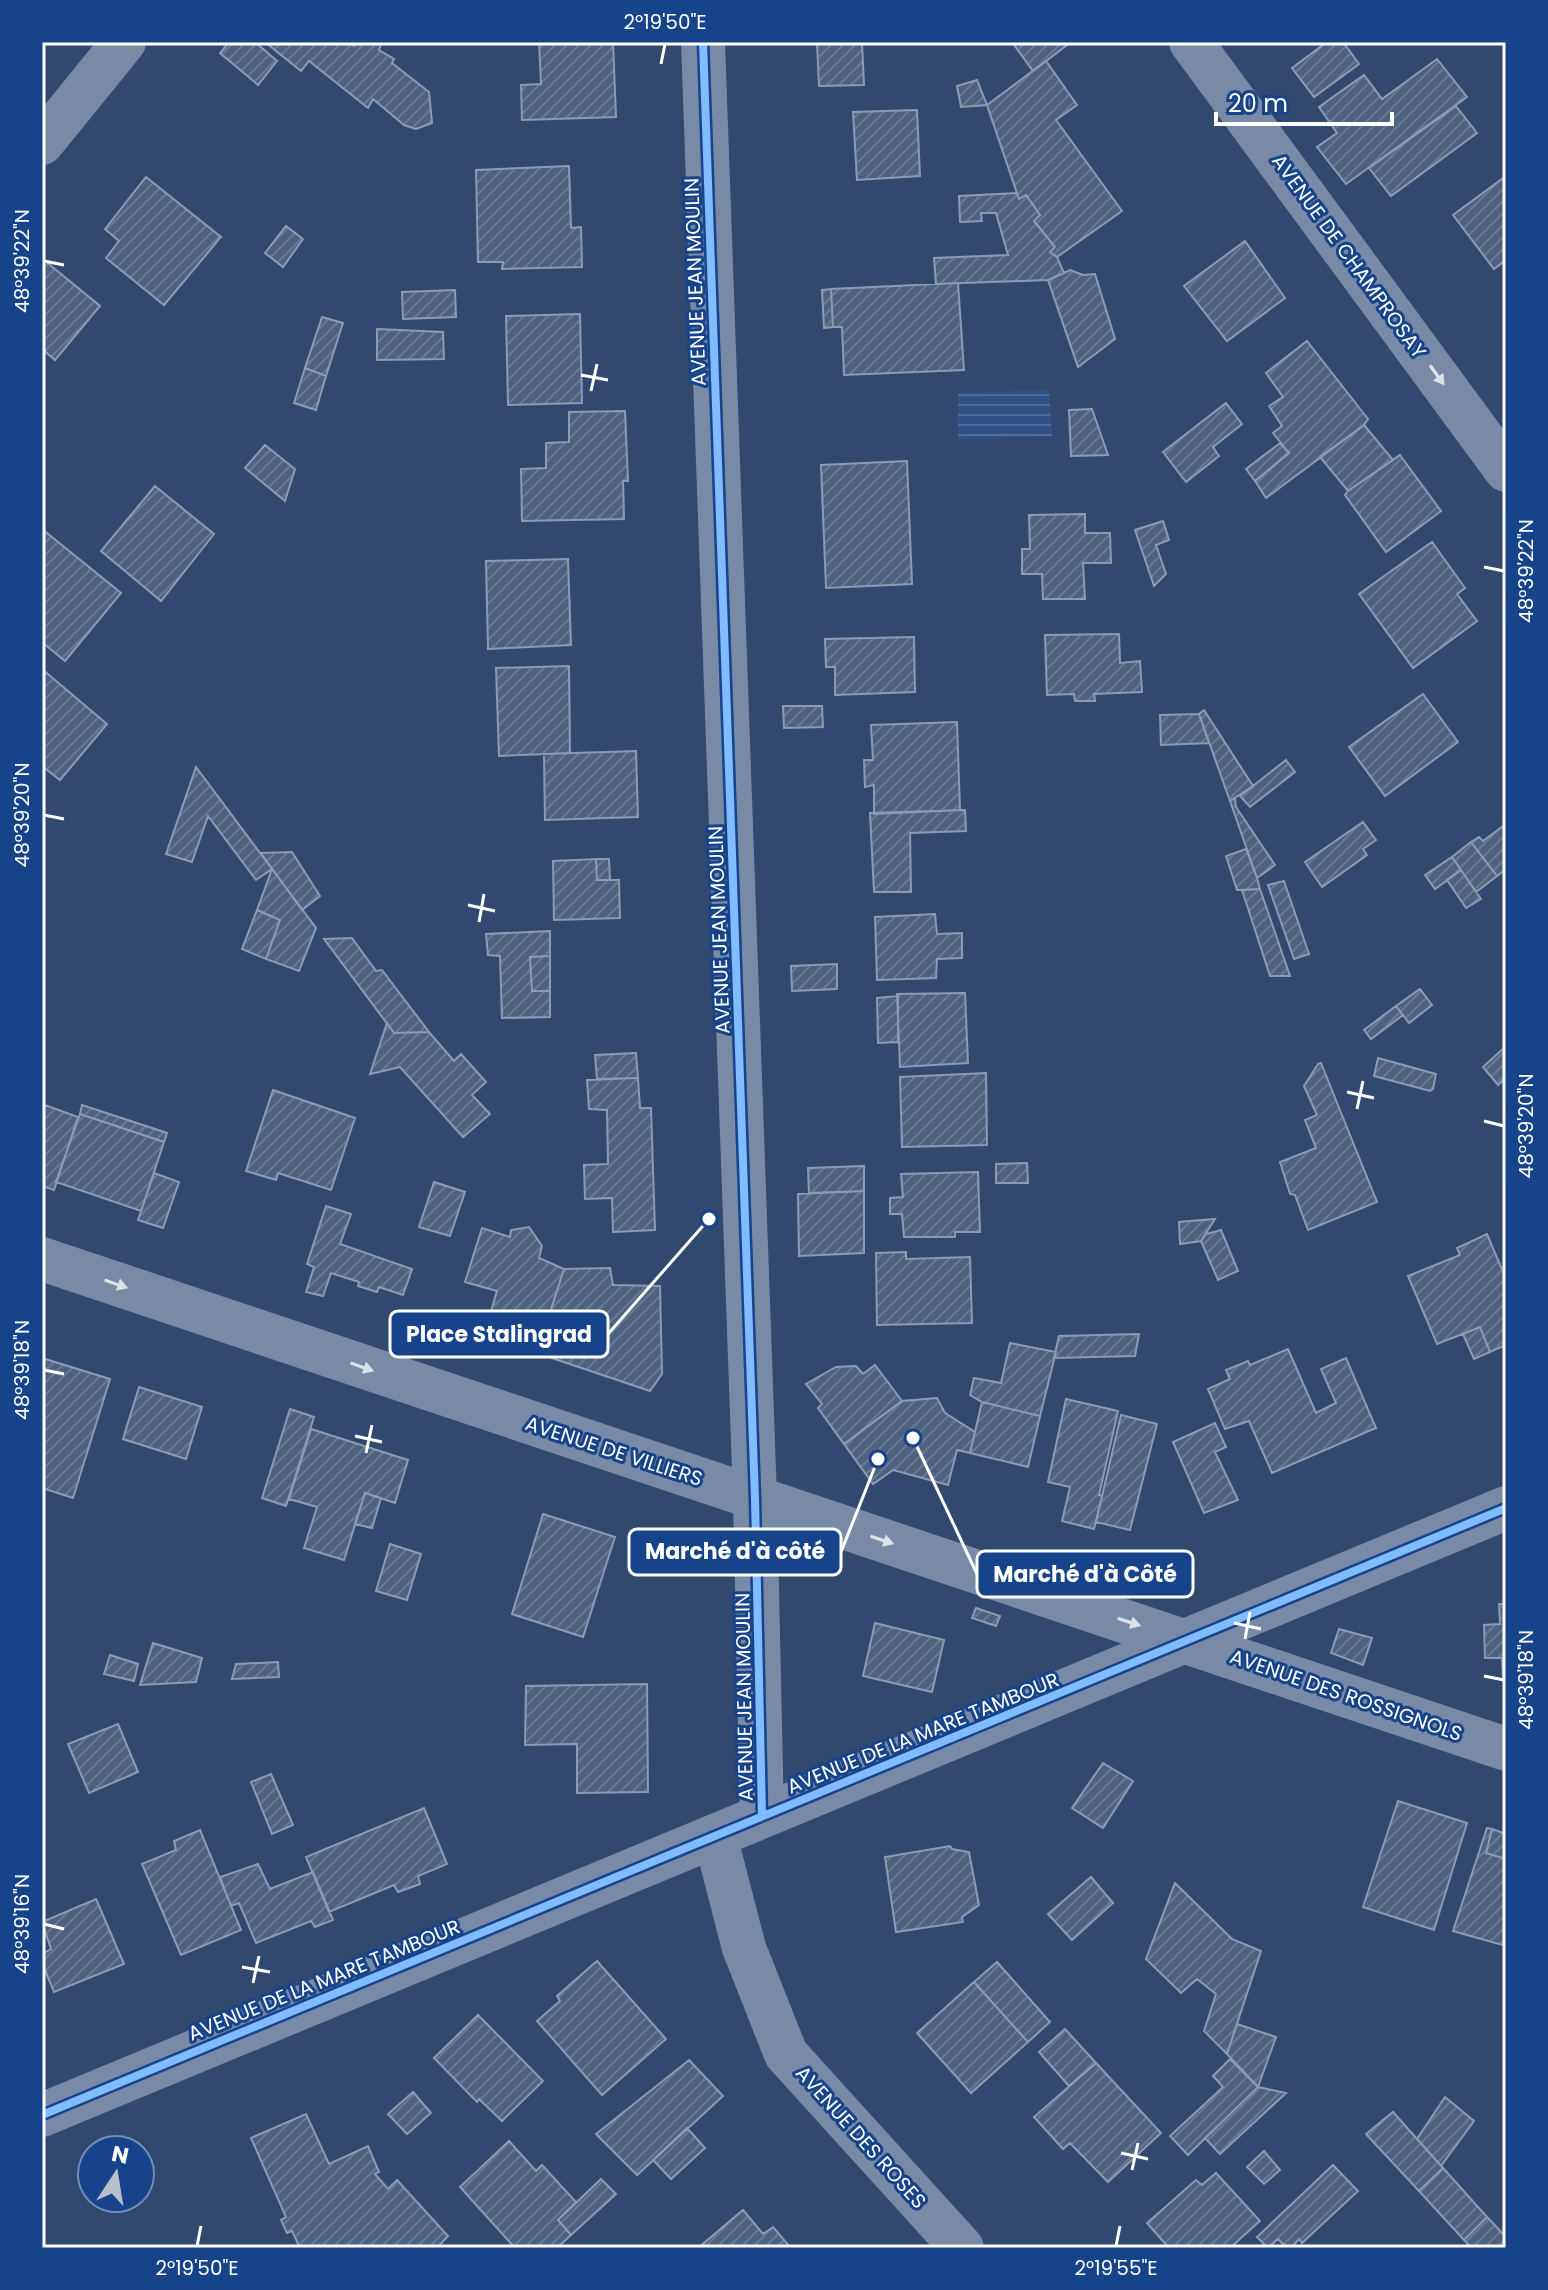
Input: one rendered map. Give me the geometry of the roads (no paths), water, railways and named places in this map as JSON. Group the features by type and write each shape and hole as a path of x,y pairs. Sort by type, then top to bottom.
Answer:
{"street":[{"path":"42,143 124,42"},
{"name":"AVENUE JEAN MOULIN","path":"703,42 755,1498 762,1816"},
{"name":"AVENUE DE CHAMPROSAY","path":"1191,42 1506,470"},
{"name":"AVENUE DE VILLIERS","path":"42,1259 1187,1642"},
{"name":"AVENUE DE LA MARE TAMBOUR","path":"42,2115 1506,1508"},
{"name":"AVENUE DES ROSSIGNOLS","path":"1187,1642 1506,1749"},
{"name":"AVENUE DES ROSES","path":"715,1836 744,1948 786,2054 962,2248"}],"water":[{"path":"1049,390 1052,436 958,440 958,393"}],"place":[{"name":"Place Stalingrad","path":"709,1219"},
{"name":"Marché d'à Côté","path":"913,1438"},
{"name":"Marché d'à côté","path":"878,1459"}]}
